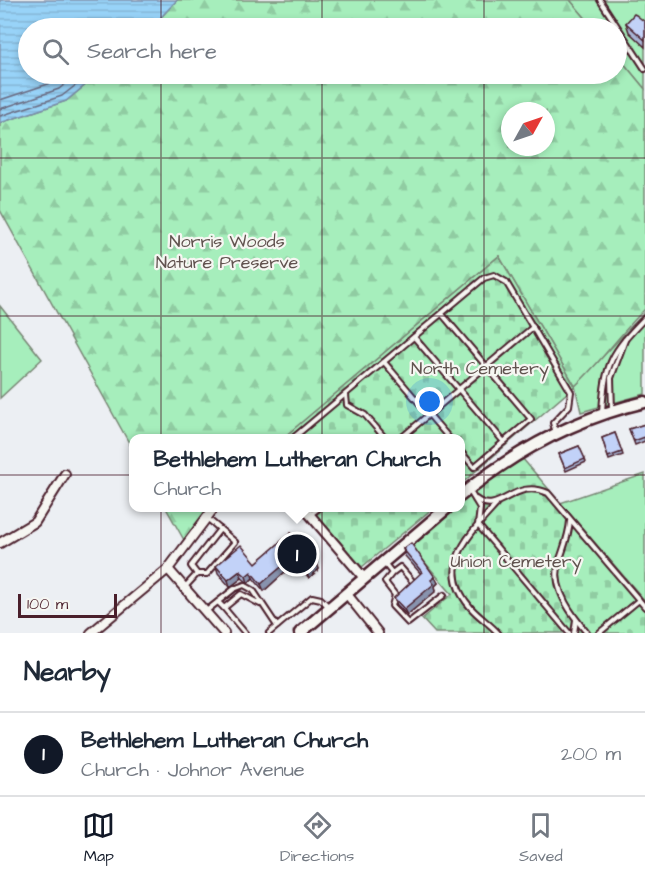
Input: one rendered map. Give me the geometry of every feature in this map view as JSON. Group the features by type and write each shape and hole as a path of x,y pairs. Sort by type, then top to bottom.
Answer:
{"main road":[{"path":"465,492 509,459 556,433 607,411 645,402"},
{"path":"300,633 441,512"}],"street":[{"path":"0,543 35,522 65,474"},
{"path":"91,633 168,569 210,512"},
{"path":"308,512 364,578"},
{"path":"168,569 224,633"},
{"path":"346,593 378,633"}],"lane":[{"path":"600,0 612,18"},
{"path":"627,41 645,69"},
{"path":"298,434 487,276 494,275 506,282 572,395 567,409 554,421 556,433"},
{"path":"442,314 531,419 474,467 465,457"},
{"path":"607,411 604,379 609,362 627,336 645,318"},
{"path":"406,434 532,327"},
{"path":"607,411 612,378 627,336"},
{"path":"414,337 504,442"},
{"path":"384,362 446,434"},
{"path":"346,394 347,405 365,416 381,434"},
{"path":"498,633 464,598 455,572 459,551 478,525 498,503 520,489 537,489 552,496 570,521 645,607"},
{"path":"465,494 486,505 498,503"},
{"path":"476,499 481,513 478,525"},
{"path":"310,515 313,512"},
{"path":"184,588 197,574 207,574 234,542 206,518"},
{"path":"570,521 557,572 560,590 576,619 587,633"},
{"path":"478,525 571,633 576,619"},
{"path":"197,574 191,566 220,529"},
{"path":"383,561 392,573"},
{"path":"414,583 400,567 385,582 395,595 392,606 408,623 444,595"},
{"path":"205,612 234,589 244,585 253,590 277,626"},
{"path":"224,608 241,594 263,607"},
{"path":"269,633 312,597 321,599 329,608"},
{"path":"599,633 639,600"},
{"path":"218,602 245,633"}],"green space":[{"path":"177,0 570,0 585,18 160,18"},
{"path":"570,0 645,0 645,89 627,67 627,18 585,18"},
{"name":"Norris Woods Nature Preserve","path":"627,67 645,89 645,309 575,386 499,256 288,434 129,434 129,443 0,210 0,123 66,101 87,84 627,84"},
{"name":"North Cemetery","path":"499,256 575,386 465,481 465,434 288,434"},
{"path":"0,306 42,359 0,398"},
{"path":"645,312 645,394 581,412 575,386"},
{"name":"Union Cemetery","path":"522,458 645,601 645,633 435,633 422,619 452,594 410,545 450,512 465,512 465,500"},
{"path":"645,474 645,601 560,503"},
{"path":"168,512 206,512 184,540"},
{"path":"314,512 428,512 362,567"}],"water":[{"path":"0,0 177,0 160,18 18,18 18,84 87,84 66,101 0,123"}],"building":[{"path":"634,14 645,22 645,40 627,24"},
{"path":"645,424 645,437 634,441 629,429"},
{"path":"615,433 622,452 608,457 602,438"},
{"path":"579,446 585,459 565,468 559,454"},
{"path":"291,533 317,563 306,571 291,554 284,560 286,563 261,584 251,572 246,576 240,571 228,580 216,566 241,545 256,563"},
{"path":"411,543 435,577 431,580 434,584 404,609 394,598 422,572 403,549"}],"place":[{"name":"Bethlehem Lutheran Church","path":"297,554"}]}
